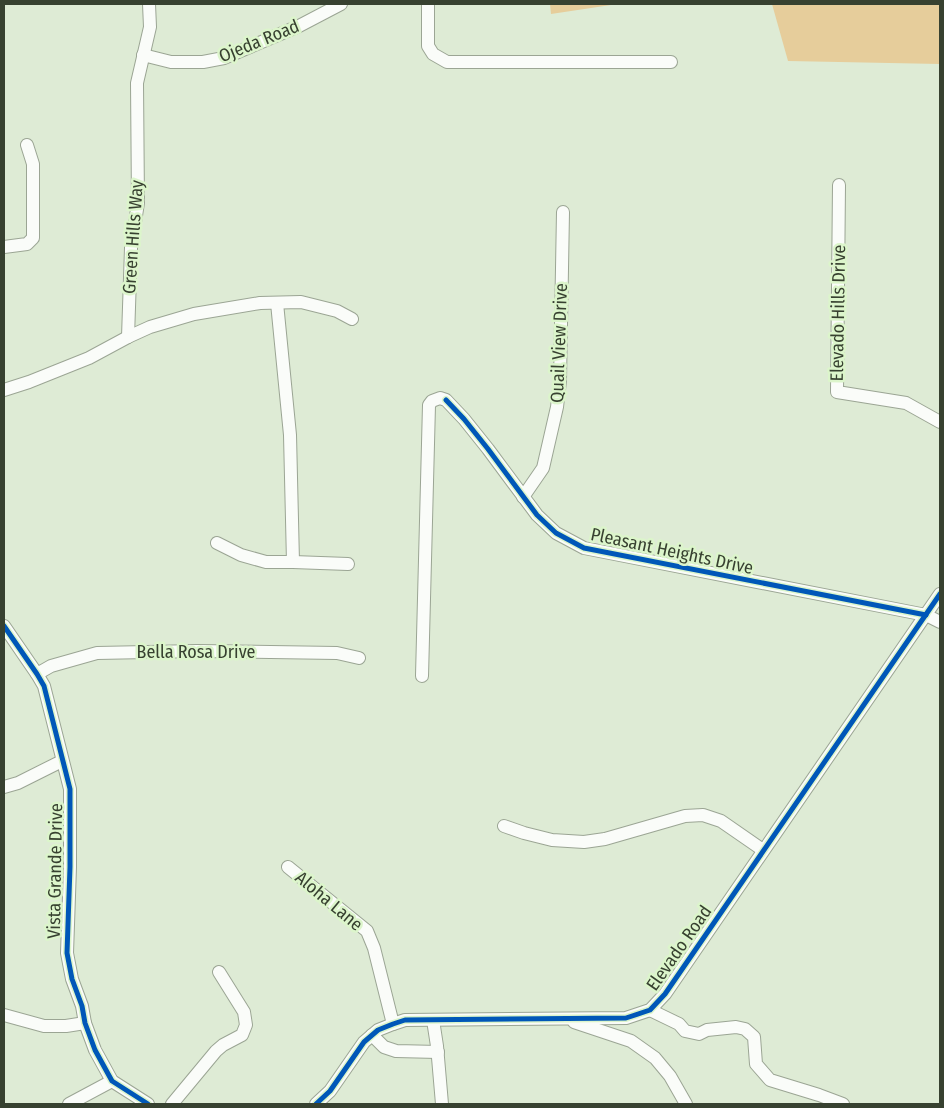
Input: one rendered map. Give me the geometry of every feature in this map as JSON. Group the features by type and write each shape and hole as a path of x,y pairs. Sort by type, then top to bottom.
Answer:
{"street":[{"name":"Green Hills Way","path":"128,337 131,248 138,203 137,83 150,27 149,4"},
{"name":"Ojeda Road","path":"143,55 171,62 203,62 224,58 299,26 341,4"},
{"path":"428,4 428,46 433,54 447,62 671,62"},
{"path":"4,247 27,244 33,238 33,164 27,145"},
{"name":"Elevado Hills Drive","path":"840,185 837,392 906,403 940,422"},
{"name":"Quail View Drive","path":"524,497 543,468 557,407 560,381 563,212"},
{"path":"4,390 30,382 89,358 150,327 194,314 260,303 301,302 337,311 352,319"},
{"path":"277,303 290,435 293,562"},
{"name":"Pleasant Heights Drive","path":"422,676 429,405 432,401 440,398 446,400 464,419 537,515 556,533 584,548 926,615 940,622"},
{"path":"217,543 241,555 266,562 348,564"},
{"name":"Elevado Road","path":"316,1104 330,1091 364,1042 378,1030 405,1020 626,1018 650,1010 665,994 940,594"},
{"name":"Vista Grande Drive","path":"4,626 44,686 70,789 67,953 72,979 82,1006 85,1023 95,1050 112,1080 148,1104"},
{"name":"Bella Rosa Drive","path":"37,674 51,666 96,653 197,651 337,653 358,658"},
{"path":"4,787 18,783 62,760"},
{"path":"504,826 552,840 584,842 605,839 685,816 703,816 721,821 764,850"},
{"name":"Aloha Lane","path":"288,867 367,931 374,948 392,1024"},
{"path":"172,1104 216,1051 242,1035 246,1025 244,1012 218,972"},
{"path":"650,1010 678,1024 685,1031 699,1034 706,1030 736,1027 745,1029 754,1038 756,1064 770,1080 843,1104"},
{"path":"4,1015 44,1026 66,1026 85,1023"},
{"path":"565,1018 630,1041 655,1058 670,1076 686,1104"},
{"path":"433,1020 438,1052 442,1104"},
{"path":"372,1035 384,1047 396,1051 438,1052"},
{"path":"69,1104 112,1080"}],"shaded area":[{"path":"550,4 612,4 551,14"},
{"path":"772,4 940,4 940,64 788,61"}],"cycle path":[{"path":"446,400 488,449 537,515 556,533 584,548 926,615"},
{"path":"316,1104 330,1091 364,1042 378,1030 405,1020 626,1018 650,1010 665,994 940,594"},
{"path":"4,626 44,686 70,789 67,953 72,979 82,1006 85,1023 95,1050 112,1081 148,1104"}]}
